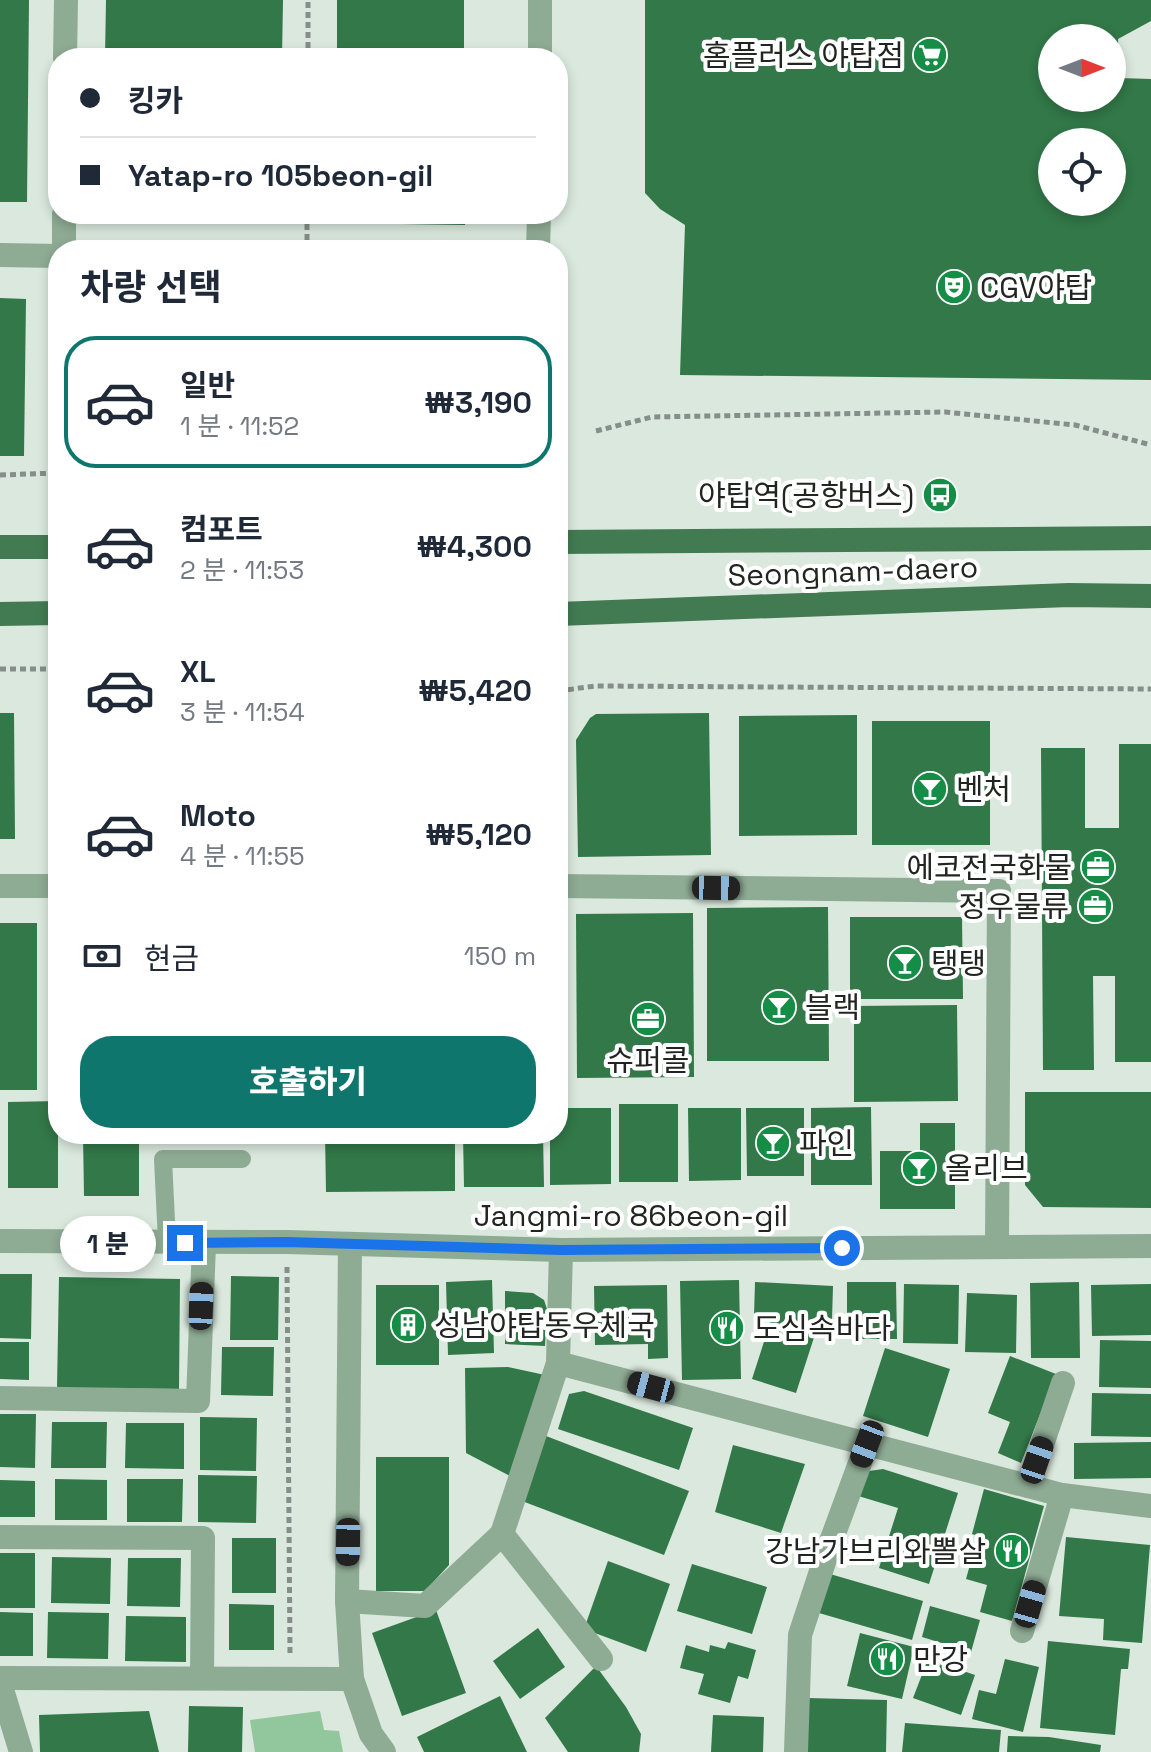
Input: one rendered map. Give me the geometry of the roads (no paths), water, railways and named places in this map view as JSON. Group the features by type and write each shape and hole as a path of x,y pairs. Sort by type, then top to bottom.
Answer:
{"main road":[{"name":"Seongnam-daero","path":"568,542 1151,538"},
{"path":"0,547 48,547"},
{"name":"Seongnam-daero","path":"568,614 1069,595 1151,596"},
{"path":"0,614 48,613"}],"street":[{"path":"65,48 66,0"},
{"path":"540,0 540,48"},
{"path":"0,255 48,256"},
{"path":"0,886 48,886"},
{"path":"568,886 999,891 997,1247"},
{"name":"Jangmi-ro 86beon-gil","path":"0,1241 287,1242 561,1250 1151,1246"},
{"path":"0,1398 198,1401 204,1244"},
{"path":"350,1244 347,1601 352,1679 371,1734 384,1752"},
{"path":"347,1601 425,1606 502,1534 558,1363 561,1250"},
{"path":"558,1363 1062,1495 1151,1506"},
{"path":"1028,1486 1063,1383"},
{"path":"796,1752 800,1635 867,1444"},
{"path":"1022,1631 1062,1495"},
{"path":"502,1534 601,1659"},
{"path":"0,1537 203,1538 202,1677"},
{"path":"21,1752 0,1681 202,1677 352,1679"}],"lane":[{"path":"167,1242 163,1159 242,1159"}],"place":[{"name":"홈플러스 야탑점","path":"930,55"},
{"name":"CGV야탑","path":"954,287"},
{"name":"야탑역(공항버스)","path":"940,495"},
{"name":"벤처","path":"930,789"},
{"name":"에코전국화물","path":"1098,867"},
{"name":"정우물류","path":"1095,906"},
{"name":"탱탱","path":"905,963"},
{"name":"블랙","path":"779,1007"},
{"name":"슈퍼콜","path":"648,1019"},
{"name":"파인","path":"773,1143"},
{"name":"올리브","path":"919,1168"},
{"name":"성남야탑동우체국","path":"408,1325"},
{"name":"도심속바다","path":"727,1328"},
{"name":"강남가브리와뽈살","path":"1012,1551"},
{"name":"만강","path":"887,1659"}]}
